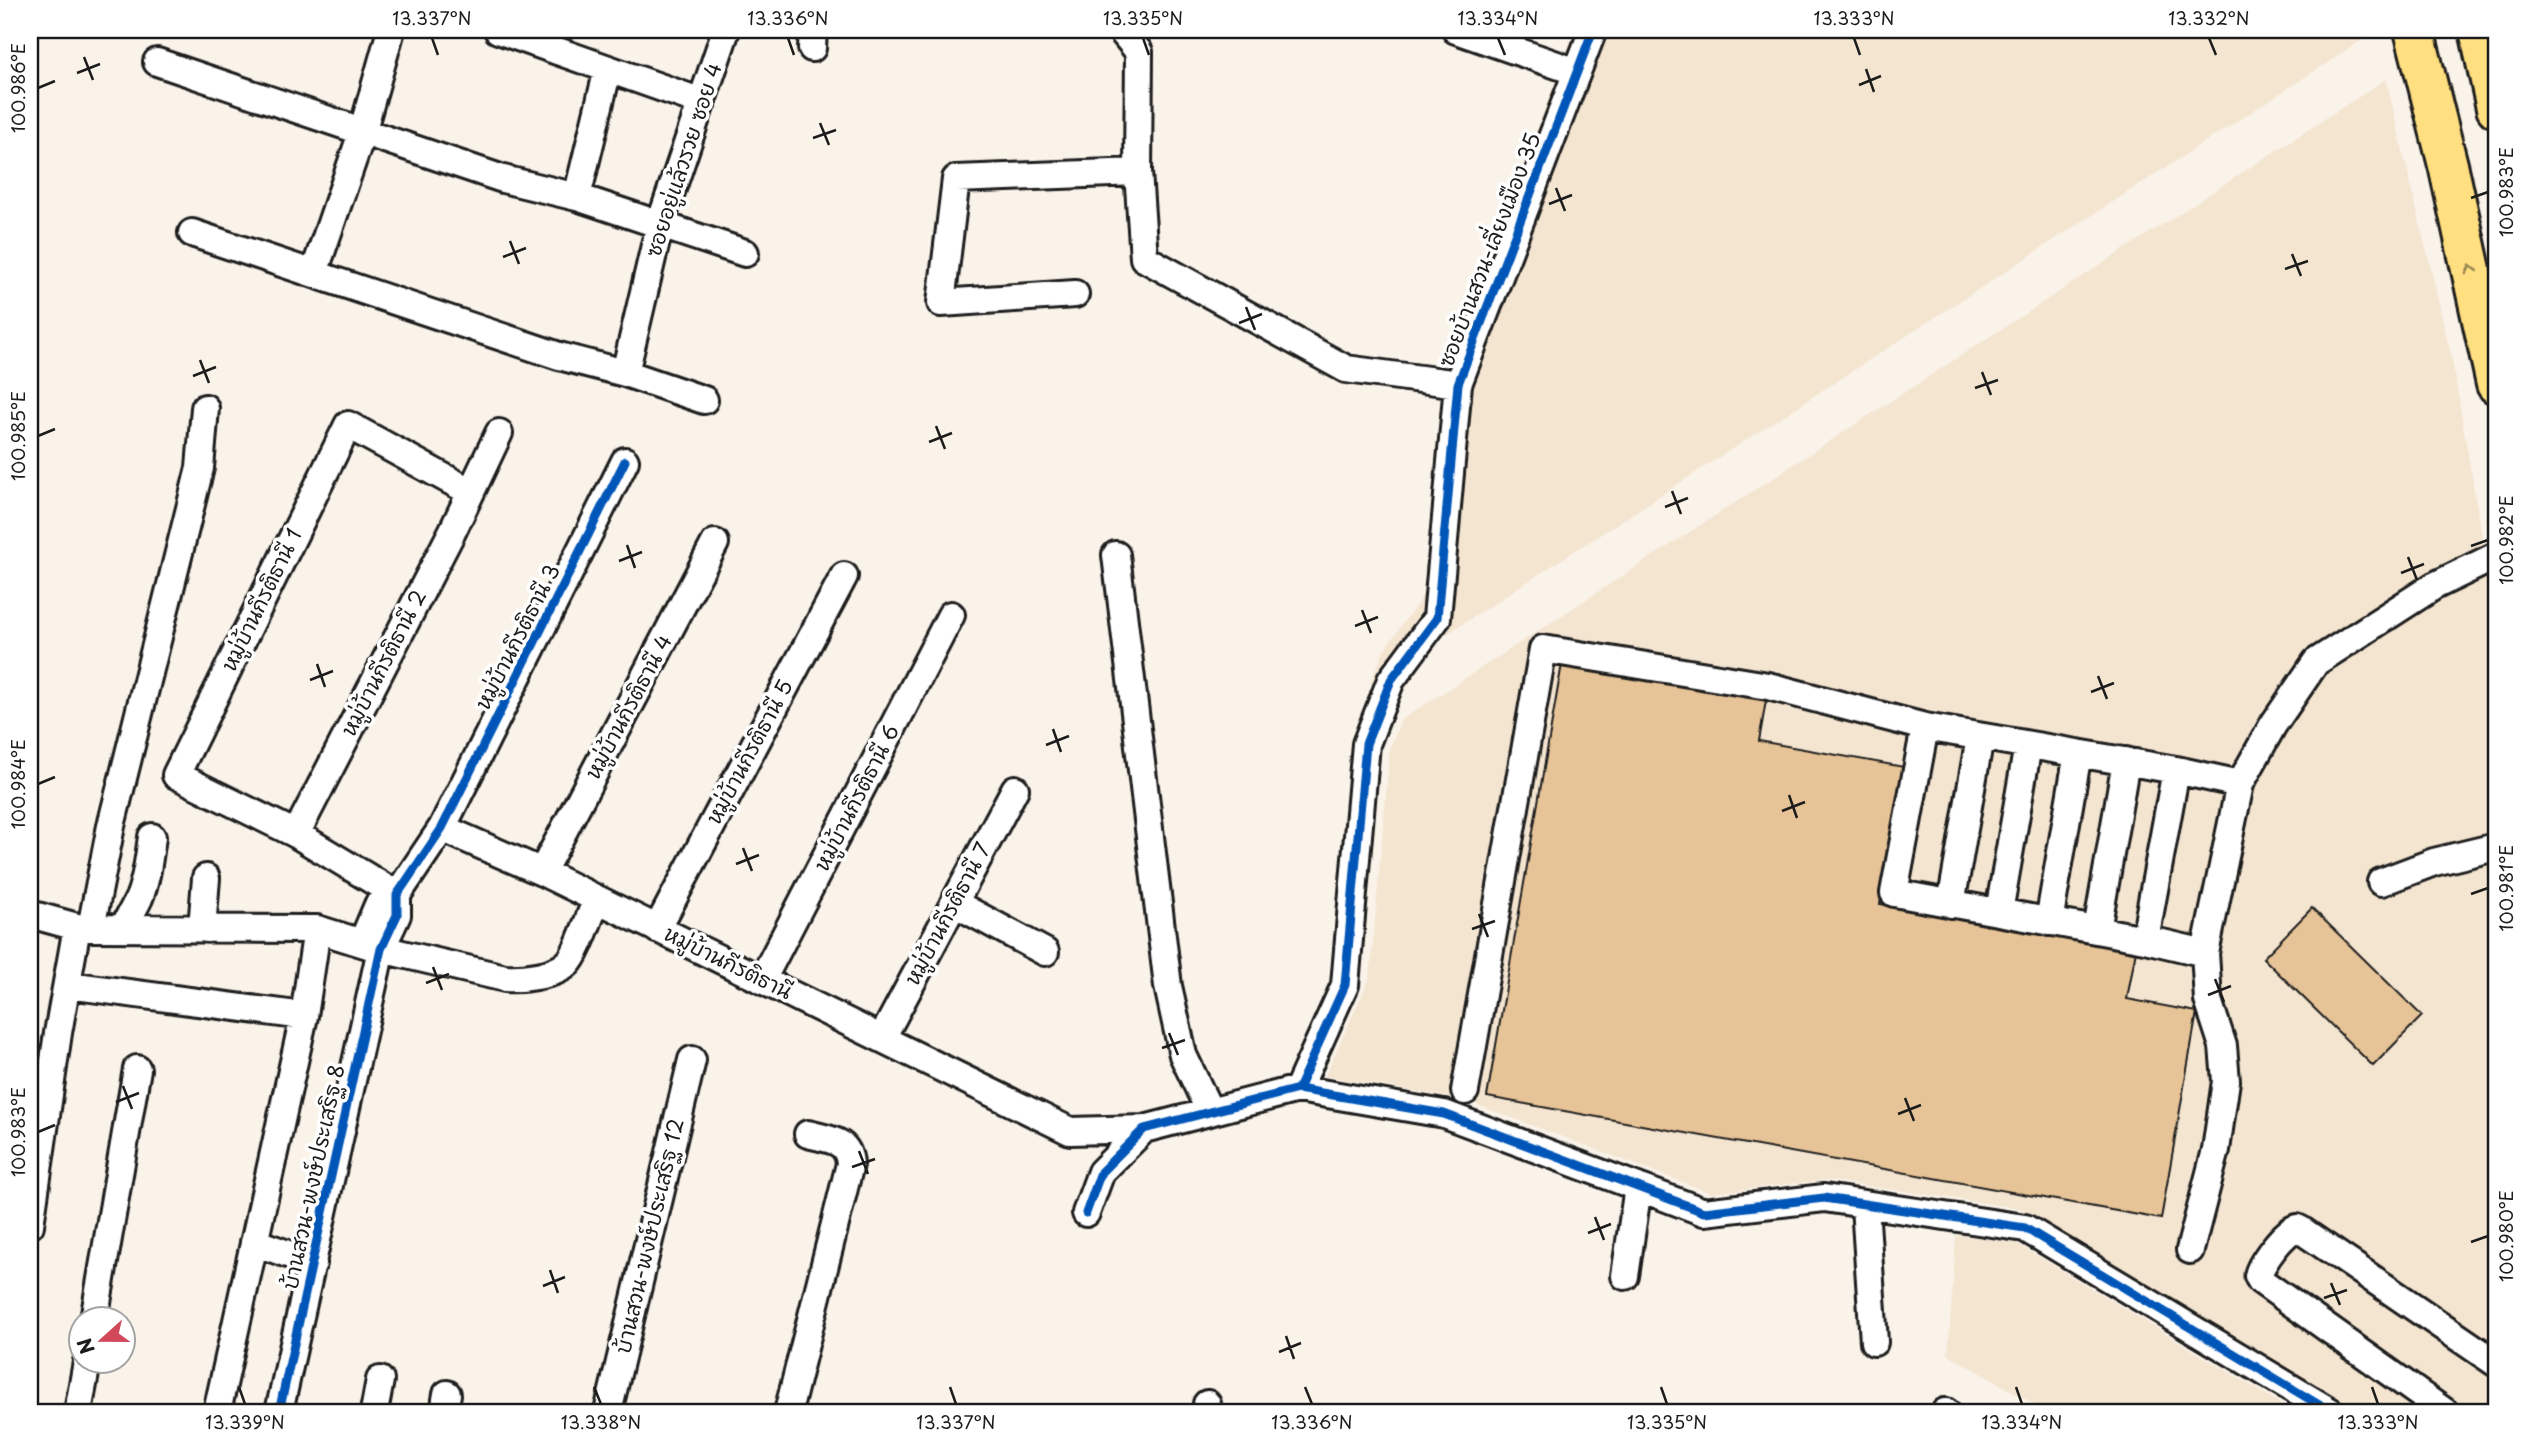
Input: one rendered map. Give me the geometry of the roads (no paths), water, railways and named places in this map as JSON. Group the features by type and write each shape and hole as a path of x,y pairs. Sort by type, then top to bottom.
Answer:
{"highway":[{"path":"2414,30 2449,169 2496,384"},
{"path":"2479,30 2496,108"}],"street":[{"path":"314,273 362,133 391,30"},
{"path":"498,30 702,102"},
{"name":"ซอยอยู่แล้วรวย ซอย 4","path":"625,373 660,224 726,30"},
{"path":"1122,30 1139,52 1138,172 1144,258 1346,369 1458,384"},
{"path":"1456,30 1577,72"},
{"name":"ซอยบ้านสวน-เลี่ยงเมือง 35","path":"1298,1089 1345,985 1366,744 1391,680 1437,618 1458,384 1593,30"},
{"path":"157,62 503,179 577,197 745,253"},
{"path":"577,197 608,69"},
{"path":"1075,294 941,303 957,178 1138,172"},
{"path":"192,233 559,356 625,373 704,400"},
{"path":"30,1225 58,1033 68,985 111,826 200,468 205,408"},
{"name":"หมู่บ้านกีรติธานี 1","path":"296,834 176,775 348,425 471,492"},
{"name":"หมู่บ้านกีรติธานี 2","path":"296,834 499,433"},
{"name":"หมู่บ้านกีรติธานี 3","path":"442,828 625,461"},
{"name":"หมู่บ้านกีรติธานี 4","path":"542,872 715,543"},
{"path":"1116,555 1168,986 1183,1055 1210,1112"},
{"path":"2190,1250 2216,1150 2226,1081 2223,1046 2208,1000 2205,953 2241,784 2273,725 2316,662 2434,586 2496,556"},
{"name":"หมู่บ้านกีรติธานี 5","path":"657,929 844,576"},
{"name":"หมู่บ้านกีรติธานี 6","path":"762,980 951,615"},
{"path":"1465,1091 1543,649 1768,686 1925,727 2176,770 2241,784"},
{"path":"1925,727 1894,893 2145,939 2205,953"},
{"path":"1951,904 1980,737"},
{"path":"1999,912 2028,745"},
{"path":"2049,922 2078,753"},
{"path":"2097,930 2126,761"},
{"path":"2145,939 2176,770"},
{"name":"หมู่บ้านกีรติธานี 7","path":"882,1038 1015,789"},
{"path":"371,946 397,915 397,895 442,828"},
{"name":"หมู่บ้านกีรติธานี","path":"442,828 542,872 1070,1131 1144,1129 1298,1089"},
{"path":"296,834 397,895"},
{"path":"124,929 145,877 152,837"},
{"path":"2381,882 2434,862 2496,847"},
{"path":"206,878 203,916 207,929"},
{"path":"30,914 84,928 317,929 371,946 505,978 523,979 559,969 569,963 597,899"},
{"path":"954,903 1045,952"},
{"path":"217,1412 304,1016 317,929"},
{"name":"บ้านสวน-พงษ์ประเสริฐ 8","path":"279,1412 313,1263 371,946"},
{"path":"68,985 304,1016"},
{"name":"บ้านสวน-พงษ์ประเสริฐ 12","path":"607,1412 692,1059"},
{"path":"96,1306 138,1069"},
{"path":"1298,1089 1444,1114 1704,1212 1824,1198 2025,1228 2331,1412"},
{"path":"1086,1213 1101,1172 1144,1129"},
{"path":"788,1412 850,1164 849,1152 843,1144 808,1134"},
{"path":"1625,1276 1638,1187"},
{"path":"1865,1206 1874,1342"},
{"path":"2445,1412 2261,1281 2258,1276 2260,1268 2288,1230 2301,1230 2496,1363"},
{"path":"254,1242 313,1263"},
{"path":"78,1412 84,1376"},
{"path":"374,1412 380,1380"}]}
